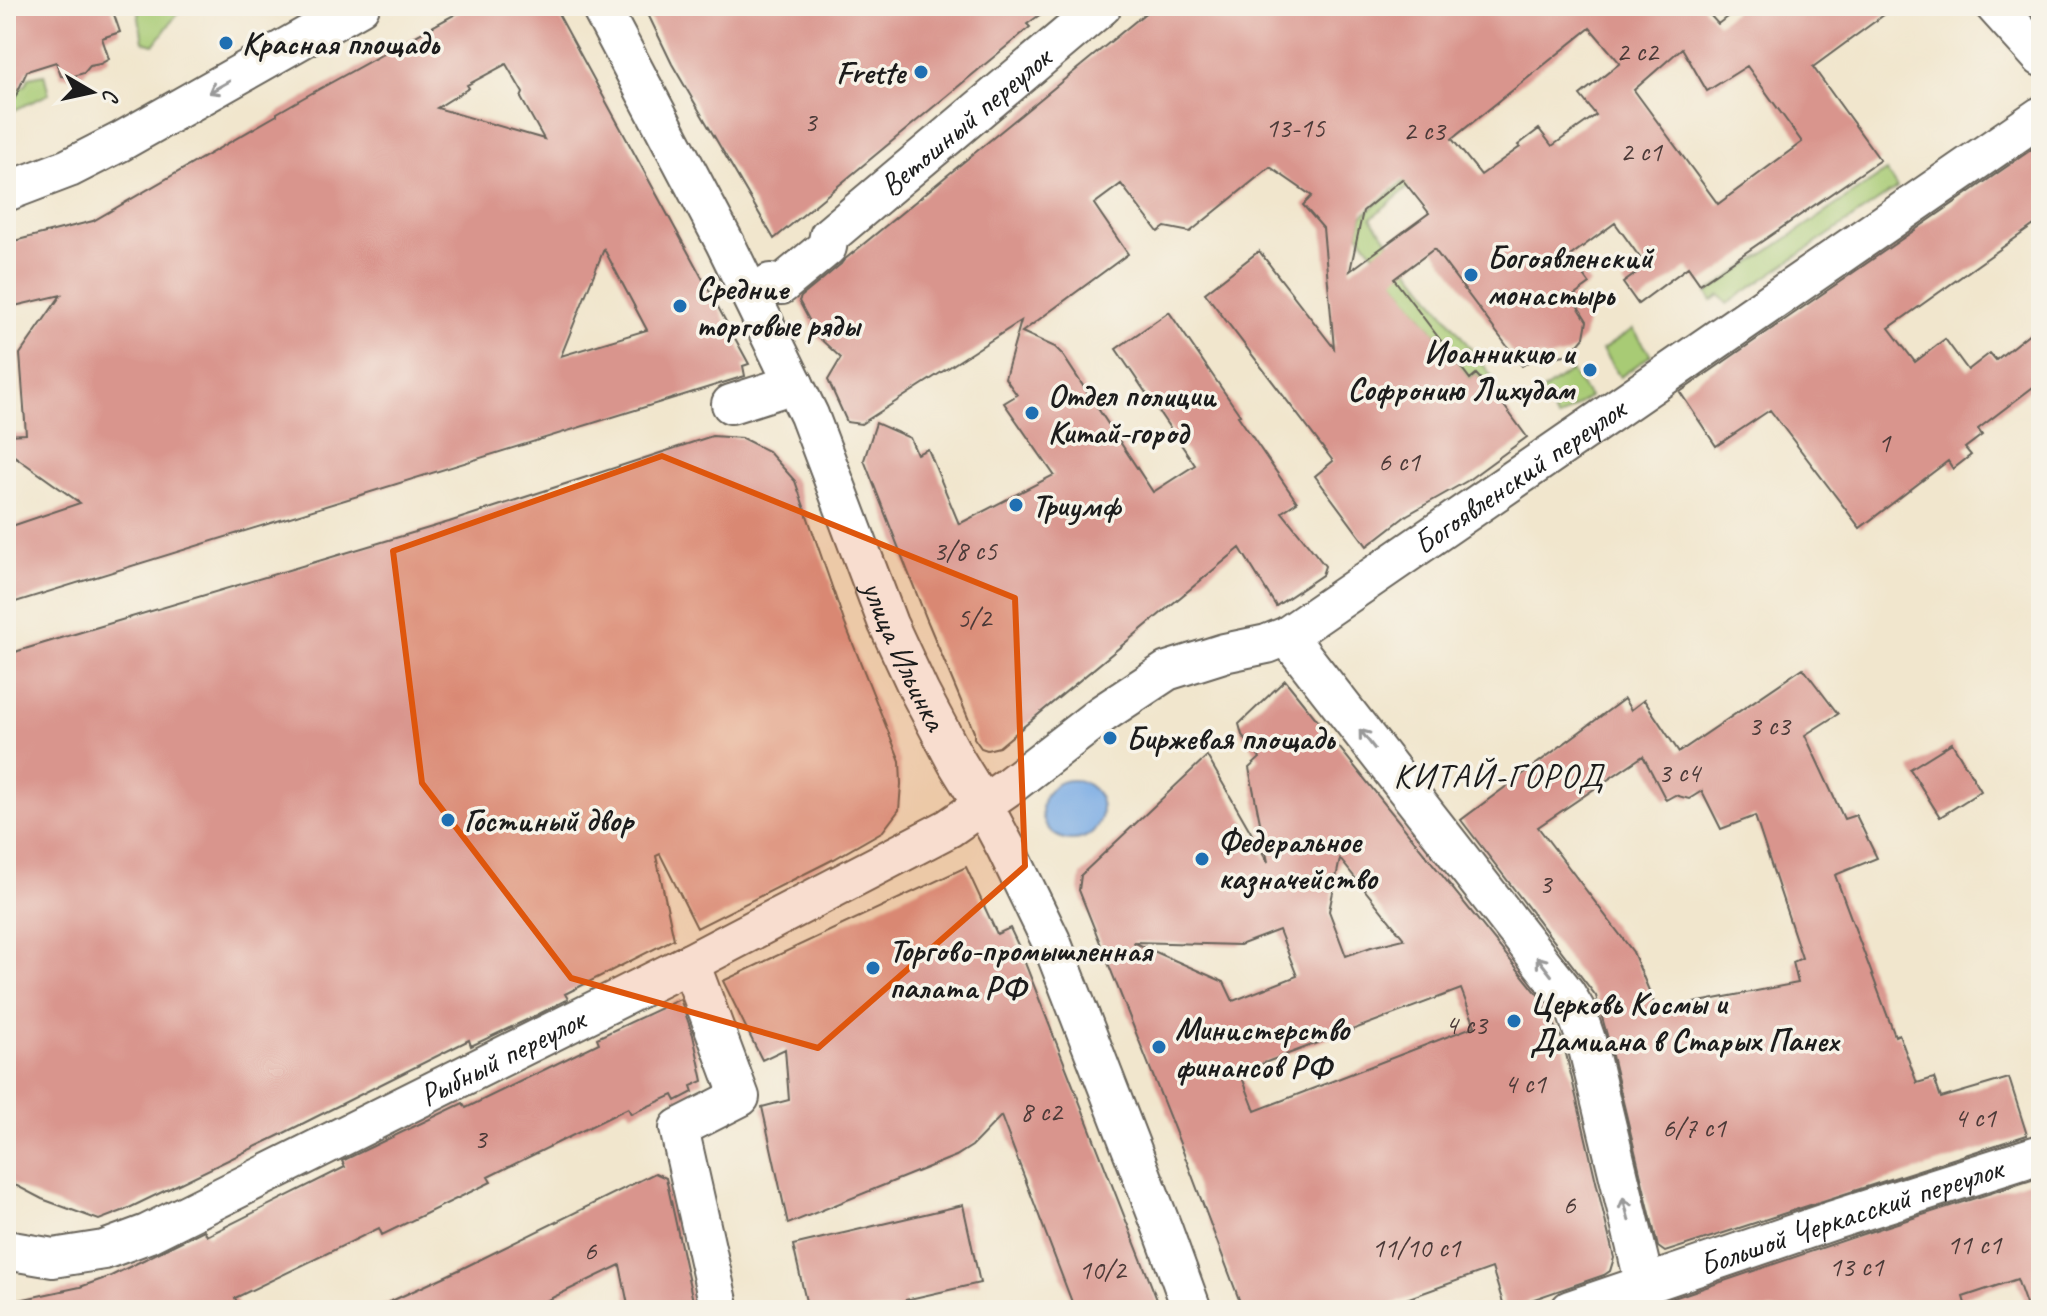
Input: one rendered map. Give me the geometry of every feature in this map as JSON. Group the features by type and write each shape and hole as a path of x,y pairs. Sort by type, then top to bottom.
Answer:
{"street":[{"path":"6,192 69,168 120,142 360,6"},
{"name":"улица Ильинка","path":"600,6 725,243 761,290 794,384 826,458 888,624 920,693 983,805 1051,941 1192,1310"},
{"name":"Ветошный переулок","path":"761,290 773,272 818,235 829,236 1102,6"},
{"path":"1995,6 2041,57"},
{"name":"Богоявленский переулок","path":"983,805 1102,714 1167,671 1287,636 2041,116"},
{"path":"731,404 794,384"},
{"path":"1287,636 1566,994 1576,1011 1583,1027 1645,1285"},
{"name":"Рыбный переулок","path":"6,1250 53,1258 104,1250 147,1234 696,979 983,805"},
{"path":"696,979 740,1097 679,1128 720,1310"},
{"name":"Большой Черкасский переулок","path":"1570,1310 1876,1206 2041,1154"}],"highlighted area":[{"path":"662,456 1015,598 1025,866 818,1048 571,978 422,783 393,551"}],"green space":[{"path":"137,6 183,6 154,45 143,42"},
{"path":"44,74 49,94 6,114 6,91 26,85 29,77"},
{"path":"1449,144 1454,150 1371,218 1494,379 1486,385 1476,374 1470,379 1358,233 1362,216"},
{"path":"1886,171 1897,188 1727,304 1720,295 1712,301 1707,293"},
{"path":"1633,329 1651,355 1620,377 1602,350"},
{"path":"1571,371 1589,397 1558,419 1540,393"}],"water":[{"path":"1072,780 1083,782 1093,789 1100,799 1100,821 1093,831 1083,838 1072,840 1061,838 1051,831 1044,821 1042,810 1044,799 1051,789 1061,782"}],"building":[{"path":"6,6 111,6 120,32 102,38 109,59 90,66 84,73 61,76 56,62 27,71 6,118"},
{"path":"470,6 554,6 749,364 743,366 745,376 6,605 6,528 80,503 6,450 6,435 26,434 20,354 61,295 6,308 6,243 93,221 277,113","holes":["506,64 523,93 521,98 544,139 437,108 469,88 467,85","604,249 647,330 561,356"]},
{"path":"644,6 1052,6 774,239 672,64"},
{"path":"1154,6 1702,6 1718,24 1741,6 1896,6 1813,67 1880,160 1700,284 1688,267 1638,304 1623,283 1646,266 1615,223 1570,256 1590,284 1572,297 1587,321 1584,337 1565,355 1538,356 1522,366 1434,249 1394,279 1470,379 1476,374 1488,384 1527,437 1467,481 1407,515 1367,546 1315,476 1333,461 1205,293 1259,251 1334,348 1323,228 1303,205 1312,196 1270,167 1190,232 1165,227 1158,232 1121,184 1094,204 1128,254 1022,332 1055,347 1062,354 1153,492 1195,465 1116,349 1169,312 1297,502 1282,512 1325,566 1322,575 1276,606 1240,548 999,747 987,750 981,748 974,738 864,460 876,423 910,438 917,454 928,449 959,524 1054,475 1004,403 1017,395 1005,378 1021,321 861,424 847,422 828,380 841,358 818,337 799,301 844,260","holes":["1590,28 1620,63 1580,95 1596,115 1552,146 1539,129 1481,175 1452,139","1682,48 1707,91 1747,66 1802,142 1718,204 1634,90","1402,179 1429,213 1350,271 1363,211"]},
{"path":"2041,143 2041,220 1889,328 1915,362 1945,339 1968,370 1990,353 1996,360 2041,324 2041,381 1978,429 1982,435 1965,448 1971,455 1953,469 1948,461 1860,528 1770,410 1716,446 1680,392"},
{"name":"Гостиный двор","path":"712,436 742,438 768,451 795,481 845,624 900,761 899,810 883,831 697,928 660,854 656,856 674,939 565,994 568,999 537,1015 471,1046 469,1040 125,1210 99,1220 42,1199 6,1177 6,657 449,522"},
{"path":"1803,668 1838,714 1805,735 1844,819 1856,815 1877,858 1835,875 1895,1036 1899,1034 1917,1083 1934,1078 1941,1098 2009,1078 2027,1135 1665,1252 1658,1247 1596,996 1461,820 1624,699 1631,710 1644,700 1679,752","holes":["1643,756 1666,800 1675,795 1689,799 1702,791 1721,829 1755,816 1802,958 1793,962 1798,983 1657,1010 1633,952 1538,827"]},
{"path":"1285,680 1540,997 1563,1041 1614,1258 1610,1271 1505,1309 1492,1268 1376,1310 1243,1310 1079,890 1081,875 1207,756 1268,862 1249,768 1260,758 1242,735 1239,724","holes":["1340,859 1404,939 1346,956 1329,911","1279,930 1297,976 1233,1001 1224,982 1133,942 1240,945","1461,989 1475,1026 1255,1111 1240,1072"]},
{"path":"1952,743 1981,791 1940,817 1910,769"},
{"path":"966,867 997,934 1010,928 1018,945 1161,1310 1075,1310 1001,1116 972,1146 956,1156 788,1224 762,1107 789,1100 785,1049 762,1060 723,981"},
{"path":"680,999 693,1035 703,1081 691,1086 693,1092 676,1101 673,1095 631,1114 628,1108 488,1177 491,1182 382,1235 379,1228 235,1298 241,1310 20,1310 19,1300 80,1287 111,1276 204,1230 207,1236 345,1167 342,1161 463,1103 466,1108 599,1043 597,1038"},
{"path":"655,1173 666,1178 695,1310 629,1310 620,1265 527,1310 372,1310 461,1269"},
{"path":"2041,1177 2041,1310 2028,1310 2017,1279 1963,1297 1967,1310 1654,1310 1653,1305"},
{"path":"963,1205 980,1283 905,1300 906,1310 808,1310 793,1245"}],"place":[{"name":"Красная площадь","path":"226,43"},
{"name":"Frette","path":"921,72"},
{"name":"Богоявленский монастырь","path":"1471,275"},
{"name":"Средние торговые ряды","path":"680,306"},
{"name":"Иоанникию и Софронию Лихудам","path":"1590,370"},
{"name":"Отдел полиции Китай-город","path":"1032,413"},
{"name":"Триумф","path":"1016,505"},
{"name":"Биржевая площадь","path":"1110,738"},
{"name":"Гостиный двор","path":"448,820"},
{"name":"Федеральное казначейство","path":"1202,859"},
{"name":"Торгово-промышленная палата РФ","path":"873,968"},
{"name":"Церковь Космы и Дамиана в Старых Панех","path":"1514,1021"},
{"name":"Министерство финансов РФ","path":"1159,1047"}],"district":[{"name":"КИТАЙ-ГОРОД","path":"1499,775"}]}
